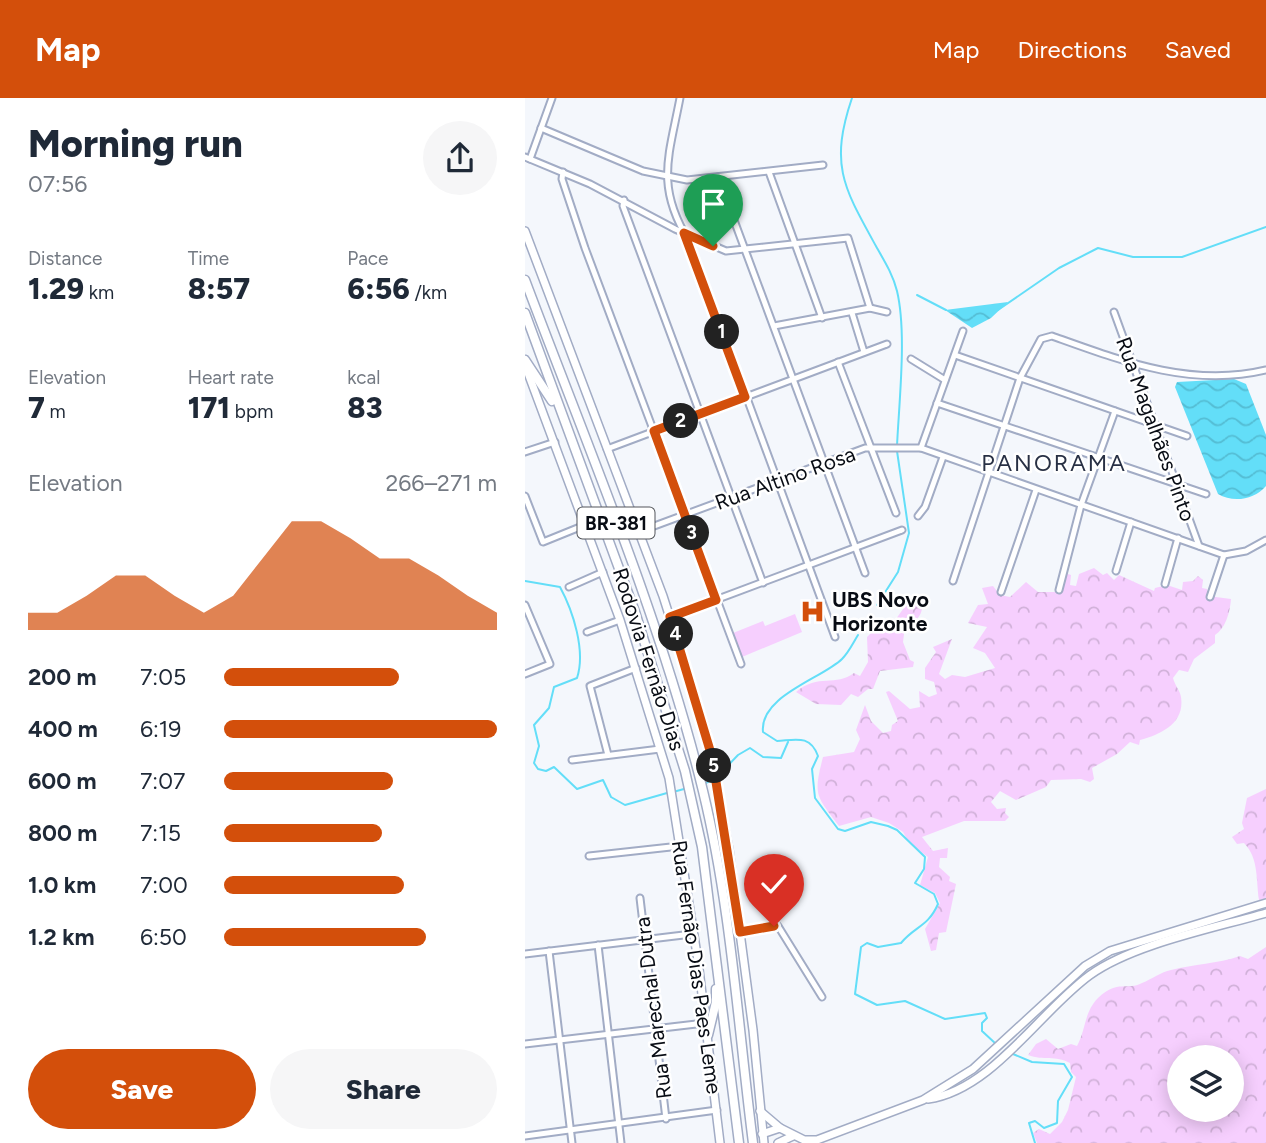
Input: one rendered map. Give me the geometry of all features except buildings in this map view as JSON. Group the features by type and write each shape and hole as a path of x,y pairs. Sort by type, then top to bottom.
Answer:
{"highway":[{"name":"Rodovia Fernão Dias","path":"525,280 648,606 675,687 697,769 723,896 753,1143"},
{"name":"Rodovia Fernão Dias","path":"525,313 635,612 685,771 714,937 739,1143"},
{"path":"525,363 545,386 569,436"},
{"path":"708,1035 716,1002 714,937"}],"main road":[{"path":"525,231 670,617 712,757 720,792 740,932 763,1139 780,1128"},
{"name":"Rua Fernão Dias Paes Leme","path":"525,363 620,620 669,778 708,1035 720,1143"},
{"path":"760,1111 780,1128 804,1140 828,1138 923,1100 973,1069 1085,966 1110,951 1266,903"},
{"path":"923,1100 941,1097 979,1077 1090,975 1114,961 1266,913"},
{"path":"778,1143 793,1136"}],"street":[{"path":"552,98 527,158 624,200 684,233 726,251 848,238 870,309"},
{"path":"680,98 665,176 835,637"},
{"path":"541,128 632,167 692,180 823,165"},
{"path":"563,172 562,179 585,248 741,664"},
{"path":"769,172 822,318"},
{"path":"718,177 865,573"},
{"path":"624,200 699,414 763,583"},
{"path":"774,326 870,309 887,312"},
{"name":"Rua Magalhães Pinto","path":"1114,312 1199,546"},
{"path":"852,313 864,352"},
{"path":"921,448 963,331"},
{"path":"953,581 1020,378 1041,339 1052,336 1133,365 1174,374 1238,375 1266,370"},
{"path":"607,449 887,344"},
{"path":"954,355 1187,436"},
{"path":"911,359 945,380"},
{"path":"838,362 896,513"},
{"path":"937,403 1206,494"},
{"path":"1059,590 1081,506 1115,411"},
{"path":"525,453 555,442"},
{"name":"Rua Altino Rosa","path":"638,532 870,447 904,446 921,448 1224,555"},
{"path":"918,516 925,507 943,457"},
{"path":"1002,592 1036,490"},
{"path":"525,496 527,509 543,541 585,525"},
{"path":"1115,571 1132,522"},
{"path":"670,617 902,530"},
{"path":"1165,584 1178,538"},
{"path":"1210,597 1224,555 1246,551 1266,540"},
{"path":"569,587 603,572"},
{"path":"525,605 550,666 525,674"},
{"path":"586,632 620,620"},
{"path":"608,755 590,686 636,667"},
{"path":"572,760 660,749"},
{"path":"590,856 680,846"},
{"name":"Rua Marechal Dutra","path":"640,898 666,1119"},
{"path":"740,932 778,926 822,997"},
{"path":"525,954 692,934"},
{"path":"598,945 621,1143"},
{"path":"549,951 572,1143"},
{"path":"525,1044 705,1023"},
{"path":"525,1136 717,1110"}],"green space":[{"path":"1094,568 1103,575 1107,573 1114,580 1119,575 1154,591 1155,588 1167,585 1182,590 1183,582 1193,581 1198,576 1203,580 1202,588 1207,589 1208,596 1231,599 1226,620 1215,635 1215,643 1194,659 1188,672 1179,670 1173,678 1181,706 1176,720 1164,731 1140,740 1139,745 1130,742 1117,754 1092,768 1094,779 1090,782 1081,779 1051,780 1046,787 1016,800 1000,791 991,802 997,809 1006,808 1005,813 1009,817 1005,821 964,821 922,837 933,851 948,848 947,858 940,858 939,867 950,877 949,881 956,884 946,932 939,933 936,950 931,951 925,929 940,903 935,893 920,885 928,857 910,844 903,832 889,823 871,817 839,826 825,808 819,794 818,780 823,757 854,752 860,739 856,730 865,705 871,721 883,733 891,731 892,725 898,721 886,692 889,691 910,709 920,707 919,691 929,697 937,694 934,682 925,679 925,668 936,652 933,647 952,639 939,674 945,679 952,675 965,677 995,668 985,653 973,648 987,627 968,623 978,605 988,604 982,588 993,586 1000,595 1010,597 1026,582 1038,592 1060,592 1065,573 1071,575 1070,585 1076,586 1079,574"},
{"path":"908,596 923,600 919,617 905,626 903,642 910,660 914,662 913,667 880,671 873,689 868,689 858,697 851,694 841,705 816,704 796,692 819,681 840,679 854,673 860,676 868,662 867,637 877,627 888,630 906,605 903,598"},
{"path":"795,614 802,632 742,657 733,633 763,621 765,626"},
{"path":"1266,789 1266,898 1259,900 1256,870 1249,849 1244,843 1237,844 1232,837 1244,829 1242,823 1247,798"},
{"path":"1266,947 1266,1143 1037,1143 1033,1133 1039,1129 1050,1134 1062,1122 1068,1110 1076,1077 1071,1072 1070,1063 1028,1055 1036,1044 1046,1039 1058,1049 1071,1044 1077,1046 1093,1003 1111,989 1137,985 1164,972 1240,956 1248,959"}],"water":[{"path":"1008,302 991,318 972,328 945,310"},
{"path":"1234,379 1246,384 1266,435 1266,486 1243,499 1230,499 1218,494 1175,387 1177,382"}],"waterway":[{"path":"852,98 842,142 843,176 856,209 891,274 900,308 901,368 897,446"},
{"path":"998,310 1059,268 1098,248 1133,257 1182,257 1266,227"},
{"path":"917,295 946,310"},
{"path":"877,605 898,572 909,533 897,451"},
{"path":"525,581 560,587 573,619 580,656 577,678 554,687 549,708 534,725 539,746 534,763 538,769 546,771 554,767 577,789 603,780 611,797 625,805 667,793"},
{"path":"858,635 842,659 794,689 771,708 764,719 763,732 777,741 806,741 815,749 818,756 812,769 815,798 838,829 845,831 871,822 888,826 897,830 925,857 924,869 915,883 934,894 938,904 934,912 901,943 878,947 867,943 861,947 855,994 877,1005 905,1001 945,1019 985,1013 987,1018 982,1023 982,1031 996,1044"},
{"path":"718,776 738,755 750,748 763,757 781,758 788,742"},
{"path":"703,785 713,779"},
{"path":"673,792 684,789"},
{"path":"1013,1054 1032,1062 1064,1064 1072,1077 1058,1101 1057,1123 1044,1128 1035,1121 1029,1123 1035,1143"}],"place":[{"name":"UBS Novo Horizonte","path":"812,611"}],"district":[{"name":"PANORAMA","path":"1054,463"}],"route":[{"path":"713,246 684,233 745,397 654,431 716,600 670,617 706,731 720,792 740,932 774,926"}]}
